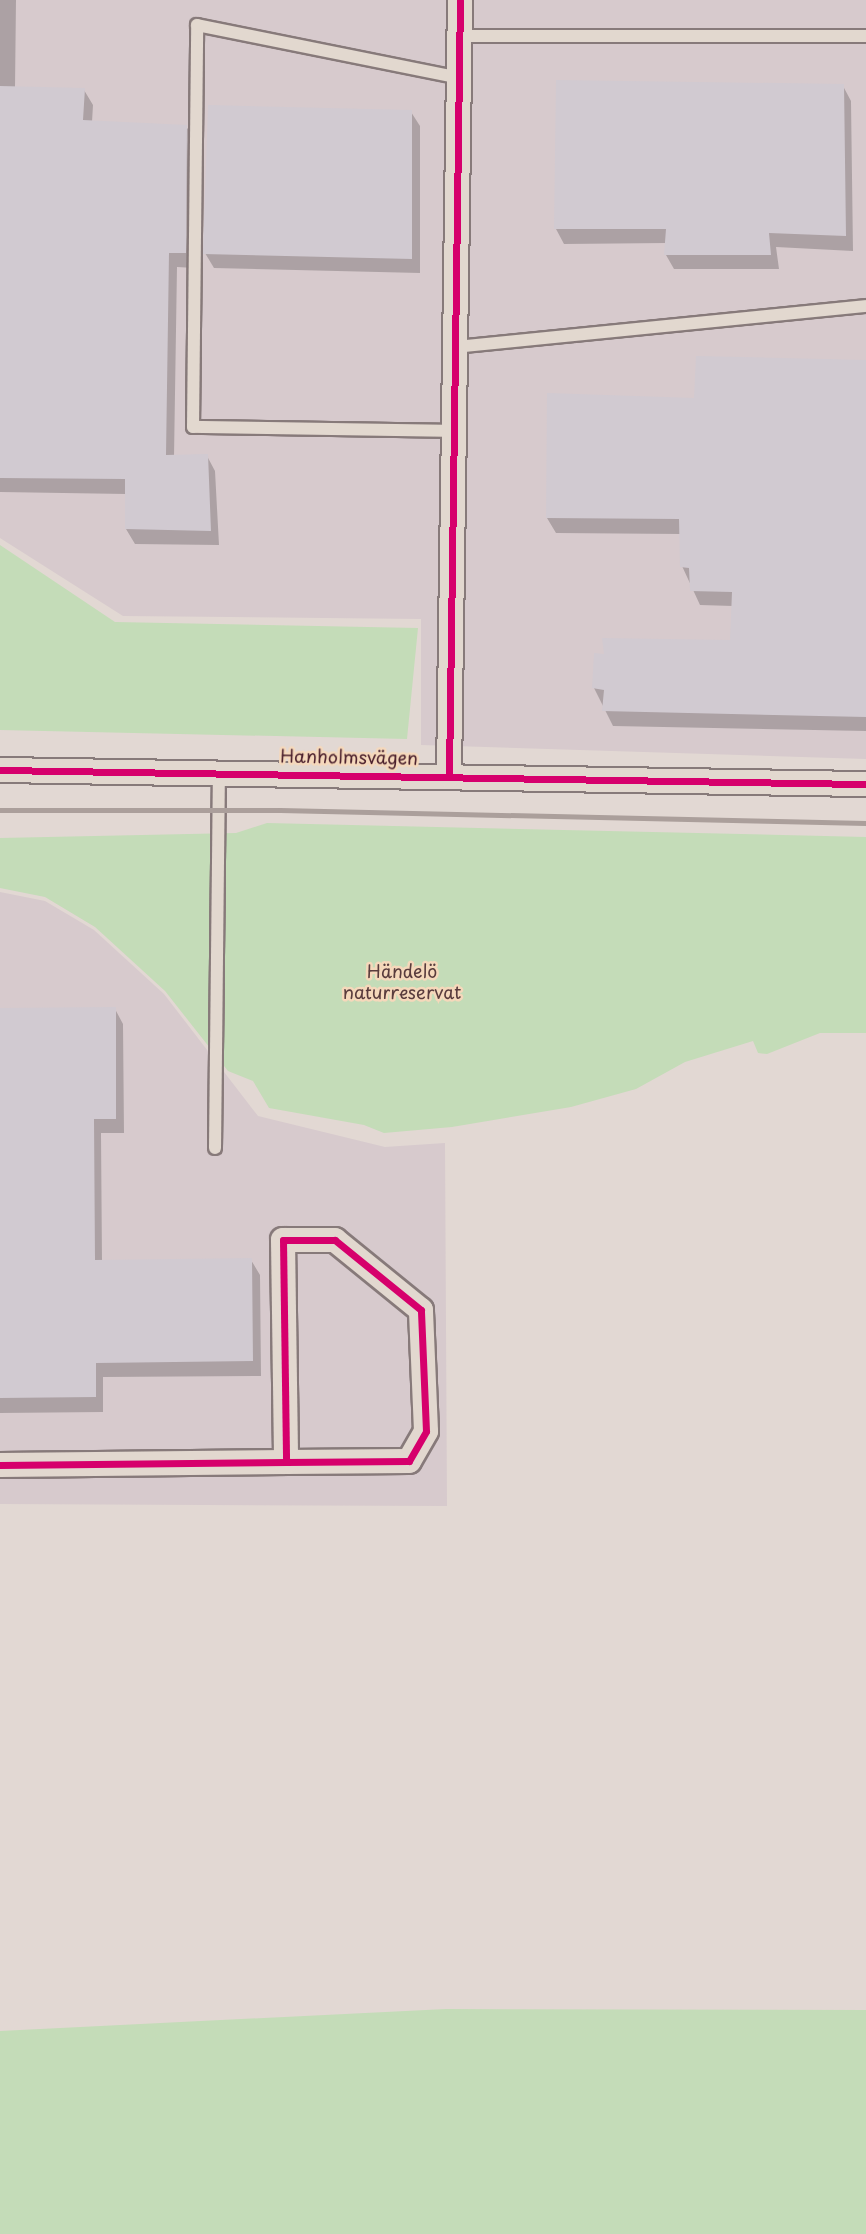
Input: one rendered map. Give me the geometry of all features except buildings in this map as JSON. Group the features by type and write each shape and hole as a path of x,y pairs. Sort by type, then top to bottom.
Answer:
{"street":[{"path":"449,775 460,0"},
{"name":"Hanholmsvägen","path":"0,770 219,770 866,784"},
{"path":"0,1465 409,1461 426,1431 421,1310 335,1240 283,1240 286,1462"}],"lane":[{"path":"454,431 193,427 197,25 459,78"},
{"path":"460,36 866,36"},
{"path":"455,347 866,306"},
{"path":"215,1148 219,770"}],"shaded area":[{"path":"0,0 866,0 866,759 421,745 421,619 123,616 0,538"},
{"path":"0,892 45,901 94,930 164,994 258,1116 385,1147 445,1143 447,1506 0,1504"}],"green space":[{"path":"0,545 115,622 418,628 407,739 0,730"},
{"name":"Händelö naturreservat","path":"267,823 866,837 866,1033 820,1033 767,1054 758,1053 753,1041 685,1062 636,1089 571,1107 452,1127 384,1133 364,1125 269,1108 253,1081 228,1071 165,991 95,927 45,897 0,888 0,838 236,833"},
{"path":"446,2009 866,2010 866,2234 0,2234 0,2031"}],"railway":[{"path":"0,810 280,810 866,823"}],"cycle path":[{"path":"449,775 460,0"},
{"path":"0,770 866,784"},
{"path":"0,1465 409,1461 426,1431 421,1310 335,1240 283,1240 286,1462"}]}
